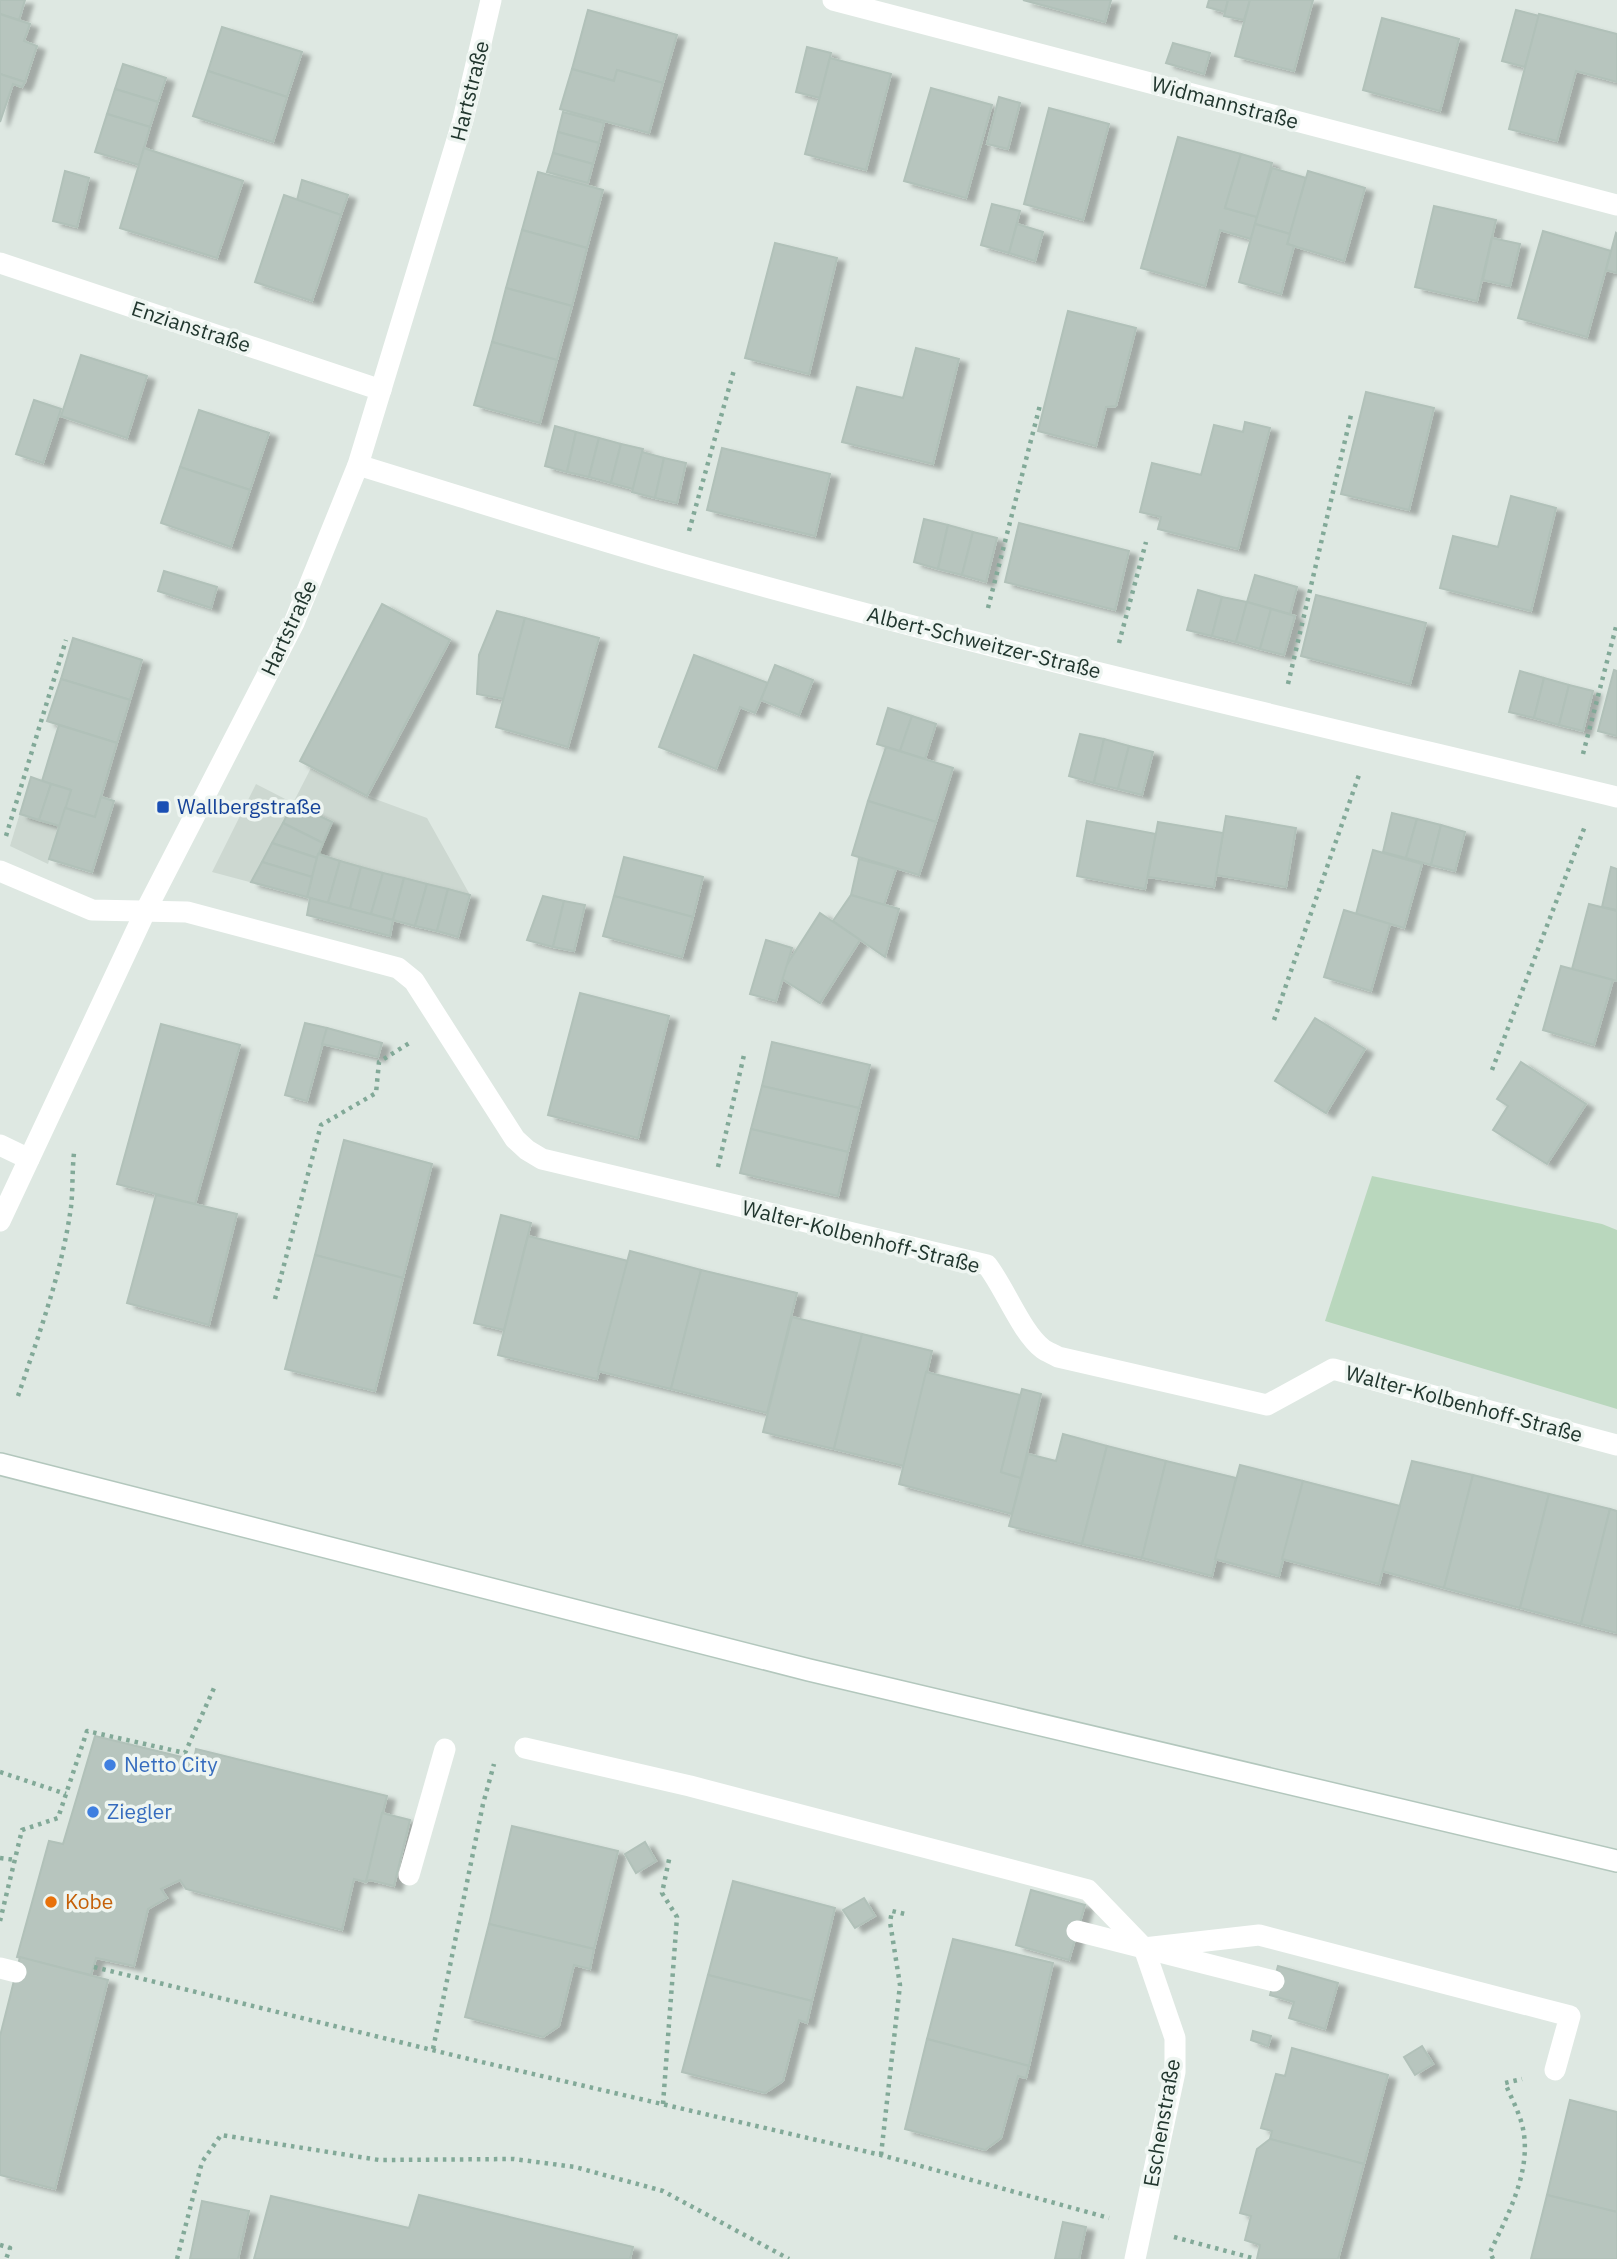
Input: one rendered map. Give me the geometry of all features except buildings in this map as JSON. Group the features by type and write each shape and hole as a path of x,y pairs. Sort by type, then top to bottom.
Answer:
{"street":[{"name":"Hartstraße","path":"0,1221 145,912 294,623 358,465 463,120 491,0"},
{"name":"Widmannstraße","path":"833,0 1617,205"},
{"name":"Enzianstraße","path":"0,263 381,390"},
{"name":"Albert-Schweitzer-Straße","path":"358,465 680,563 979,642 1608,795"},
{"path":"0,871 92,910 145,912"},
{"name":"Walter-Kolbenhoff-Straße","path":"145,912 187,912 398,968 414,981 515,1139 542,1159 987,1265 1030,1335 1043,1348 1058,1357 1267,1405 1333,1370 1617,1445"},
{"path":"0,1145 29,1159"},
{"path":"0,1464 809,1670 1617,1861"},
{"path":"525,1748 550,1760 922,1855 1088,1889 1144,1948"},
{"path":"408,1875 445,1749"},
{"path":"1077,1931 1274,1981"},
{"path":"1144,1948 1259,1935 1570,2016 1555,2070"},
{"name":"Eschenstraße","path":"1135,2259 1175,2072 1175,2038 1144,1948"}],"path":[{"path":"680,563 734,370"},
{"path":"986,613 1040,405"},
{"path":"1287,688 1351,415"},
{"path":"1119,642 1146,542"},
{"path":"1580,765 1617,623"},
{"path":"4,845 66,640"},
{"path":"1274,1020 1372,738"},
{"path":"1492,1070 1608,795"},
{"path":"275,1299 321,1125 376,1093 379,1062 442,1024"},
{"path":"710,1200 744,1055"},
{"path":"18,1396 51,1297 63,1251 71,1204 72,1171"},
{"path":"0,1921 22,1830 58,1818 87,1731 185,1753 214,1688"},
{"path":"433,2049 483,1804 500,1741 525,1748"},
{"path":"0,1772 66,1794"},
{"path":"663,2104 677,1916 662,1893 670,1855"},
{"path":"0,1858 15,1860"},
{"path":"881,2155 900,1985 890,1922 892,1912 905,1914"},
{"path":"94,1967 473,2060 881,2155 1256,2259"},
{"path":"1493,2259 1490,2252 1511,2210 1526,2158 1521,2120 1504,2083 1555,2070"},
{"path":"177,2259 202,2162 221,2135 379,2160 514,2159 575,2167 663,2191 789,2259"},
{"path":"0,2245 10,2248 6,2259"}],"shaded area":[{"path":"311,768 367,796 427,818 470,895 458,937 212,872 256,784 293,803"},
{"path":"31,777 71,790 48,864 10,846"}],"green space":[{"path":"1372,1176 1602,1224 1617,1230 1617,1409 1325,1321"}],"place":[{"name":"Wallbergstraße","path":"163,807"},
{"name":"Netto City","path":"110,1765"},
{"name":"Ziegler","path":"93,1812"},
{"name":"Kobe","path":"51,1902"}]}
